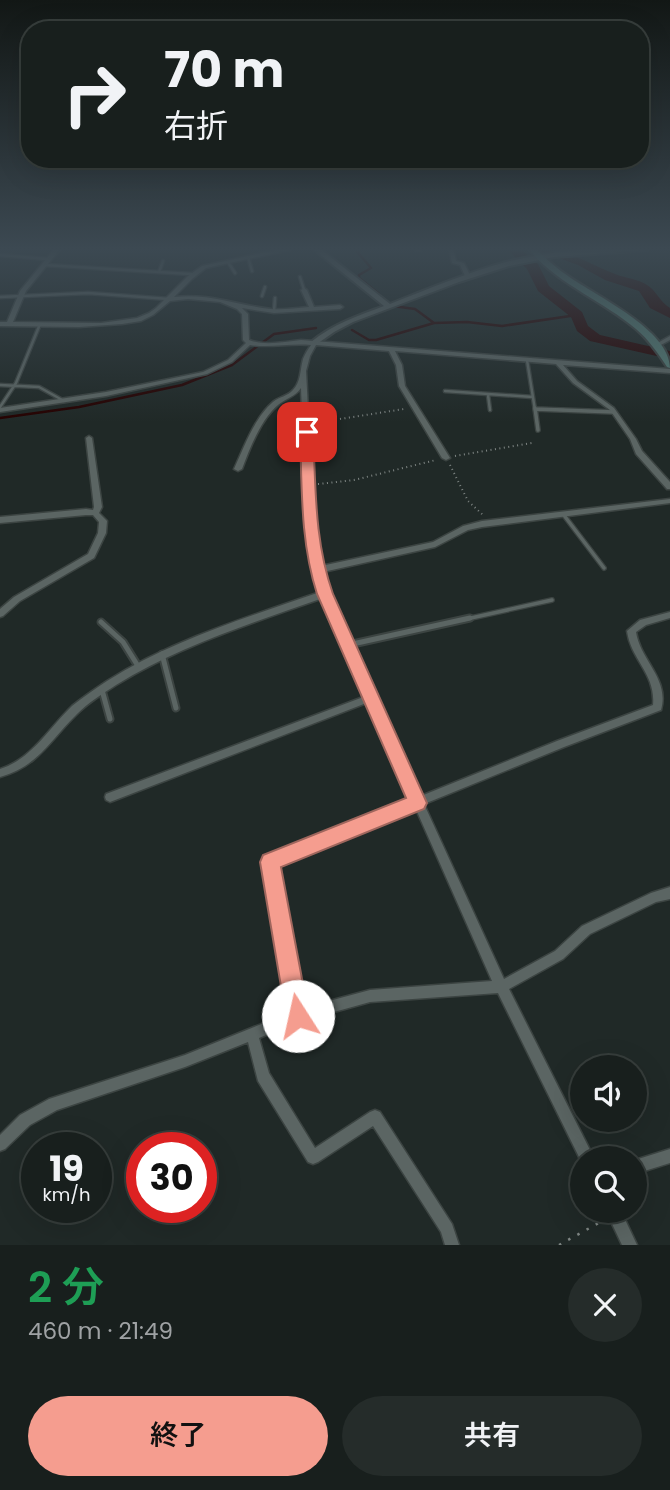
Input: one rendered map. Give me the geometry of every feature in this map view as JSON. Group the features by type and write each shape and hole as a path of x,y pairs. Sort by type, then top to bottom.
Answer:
{"main road":[{"path":"608,306 640,325 669,363"}],"street":[{"path":"9,324 17,306"},
{"path":"0,324 132,322 152,314 161,306"},
{"path":"237,306 246,314 246,340 249,343"},
{"path":"244,306 274,311 340,307"},
{"path":"389,306 337,327 314,344 307,356 303,379 311,543 317,570 370,698 500,987 581,1146"},
{"path":"658,347 670,338"},
{"path":"0,409 64,401 205,373 230,361 249,343 391,349 670,371"},
{"path":"391,349 399,365 402,386 446,458"},
{"path":"558,362 575,382 614,412 639,452 670,487"},
{"path":"238,469 265,416 276,403 295,392 303,379"},
{"path":"89,438 98,507 95,513"},
{"path":"317,570 435,544 466,528 490,523 670,501"},
{"path":"0,520 95,513 103,521 102,533 91,556 17,599 0,614"},
{"path":"1,776 23,762 82,702 138,666 162,654 325,594"},
{"path":"298,1016 270,862 417,803 466,779 658,707 658,682 632,641 631,631 643,622 670,615"},
{"path":"110,797 370,698"},
{"path":"0,1144 25,1120 54,1104 185,1061 298,1016 370,996 500,987 559,956 586,930 655,897 670,893"},
{"path":"252,1034 263,1076 313,1157 375,1117 447,1229 452,1245"},
{"path":"647,1163 670,1156"},
{"path":"619,1223 630,1245"}],"lane":[{"path":"274,306 274,311"},
{"path":"0,409 15,385 40,324"},
{"path":"527,360 538,430"},
{"path":"0,385 39,387 64,401"},
{"path":"445,391 533,397"},
{"path":"488,394 490,410"},
{"path":"535,409 614,412"},
{"path":"562,513 604,569"},
{"path":"347,645 552,600"},
{"path":"101,622 123,642 138,666"},
{"path":"162,654 176,708"},
{"path":"102,689 110,719"}],"path":[{"path":"340,419 415,407"},
{"path":"310,484 354,480 446,458 532,443"},
{"path":"446,458 468,501 490,523"},
{"path":"559,1245 596,1223"}],"waterway":[{"path":"394,306 415,309 434,323"},
{"path":"566,306 577,315 582,328 595,338 670,355"},
{"path":"657,306 670,314"},
{"path":"434,323 467,322 502,326 577,315"},
{"path":"352,330 369,340 376,340 434,323"},
{"path":"0,418 79,407 182,385 232,365 274,334 316,328"}],"route":[{"path":"298,1016 270,862 417,803 325,594 317,570 311,543 307,432"}]}
